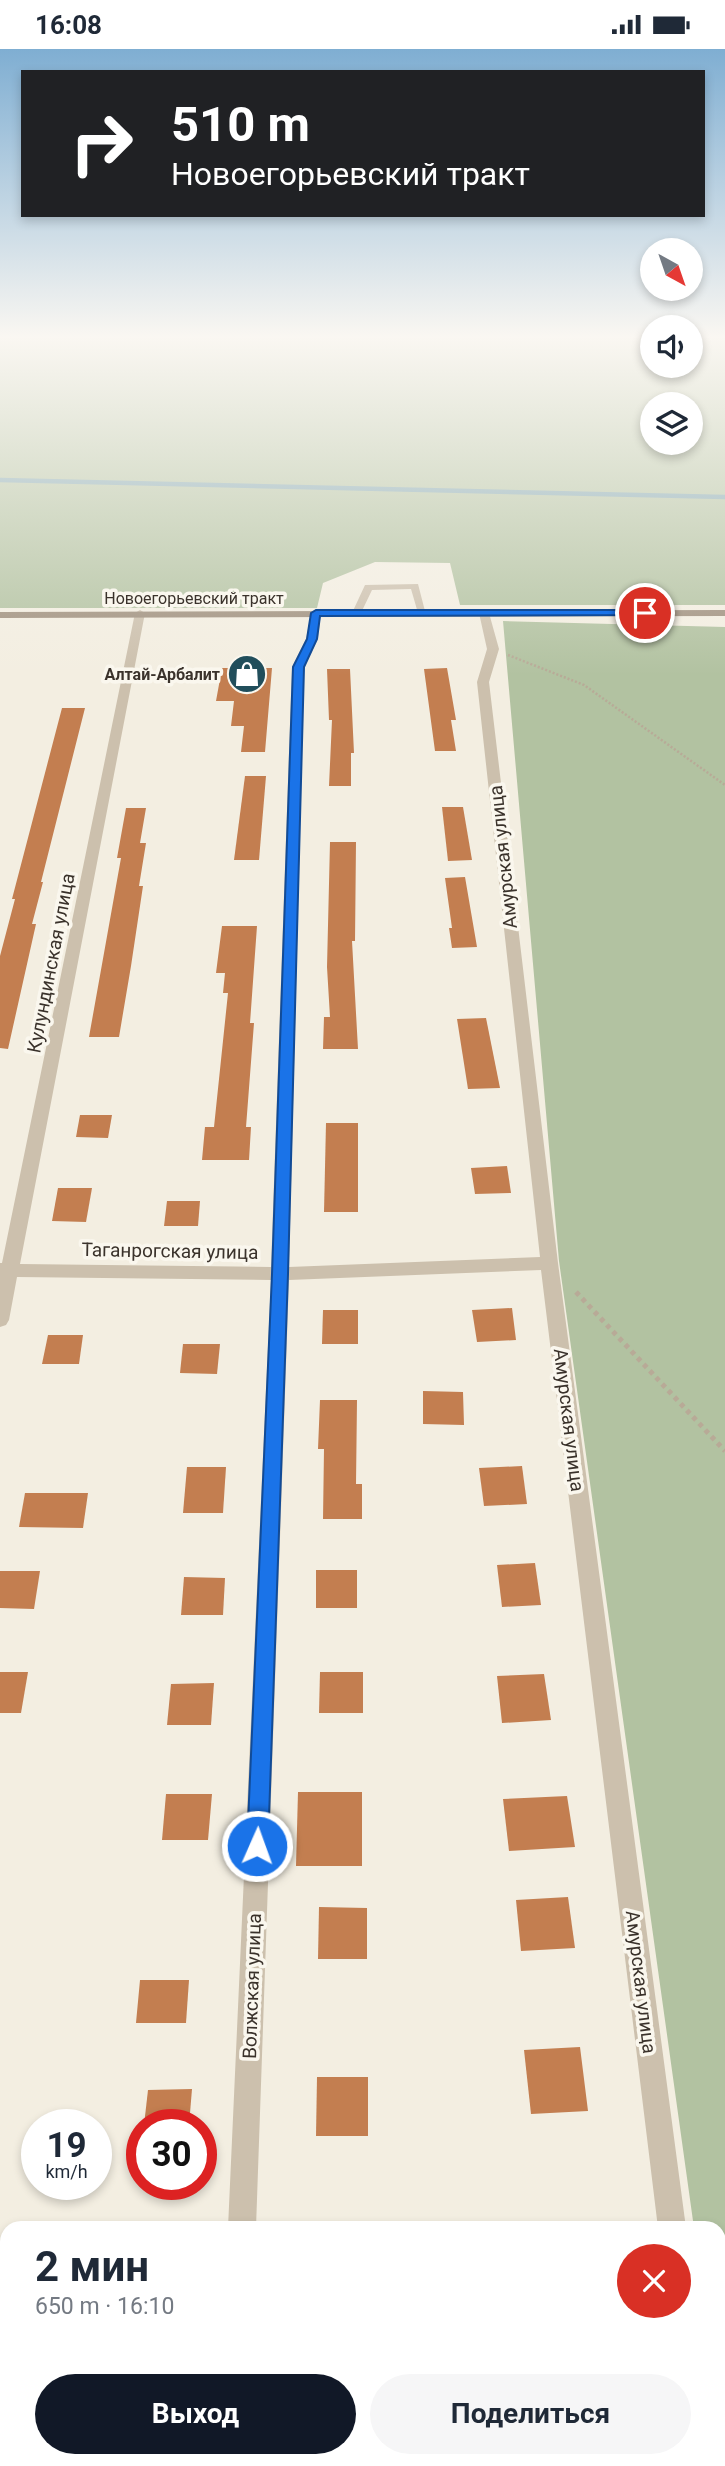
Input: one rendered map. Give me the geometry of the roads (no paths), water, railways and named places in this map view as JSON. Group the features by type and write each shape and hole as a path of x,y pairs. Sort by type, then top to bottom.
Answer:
{"main road":[{"name":"Новоегорьевский тракт","path":"0,615 725,613"}],"street":[{"name":"Кулундинская улица","path":"0,1320 5,1270 140,613"},
{"name":"Волжская улица","path":"242,2221 280,1274 298,667 312,639 316,613"},
{"name":"Амурская улица","path":"484,613 493,649 483,682 549,1263 671,2221"},
{"name":"Таганрогская улица","path":"5,1270 280,1274 549,1263"}],"lane":[{"path":"357,613 371,580 414,579 423,613"},
{"path":"366,591 416,590"}],"waterway":[{"path":"0,480 725,497"}],"place":[{"name":"Алтай-Арбалит","path":"247,674"}]}
